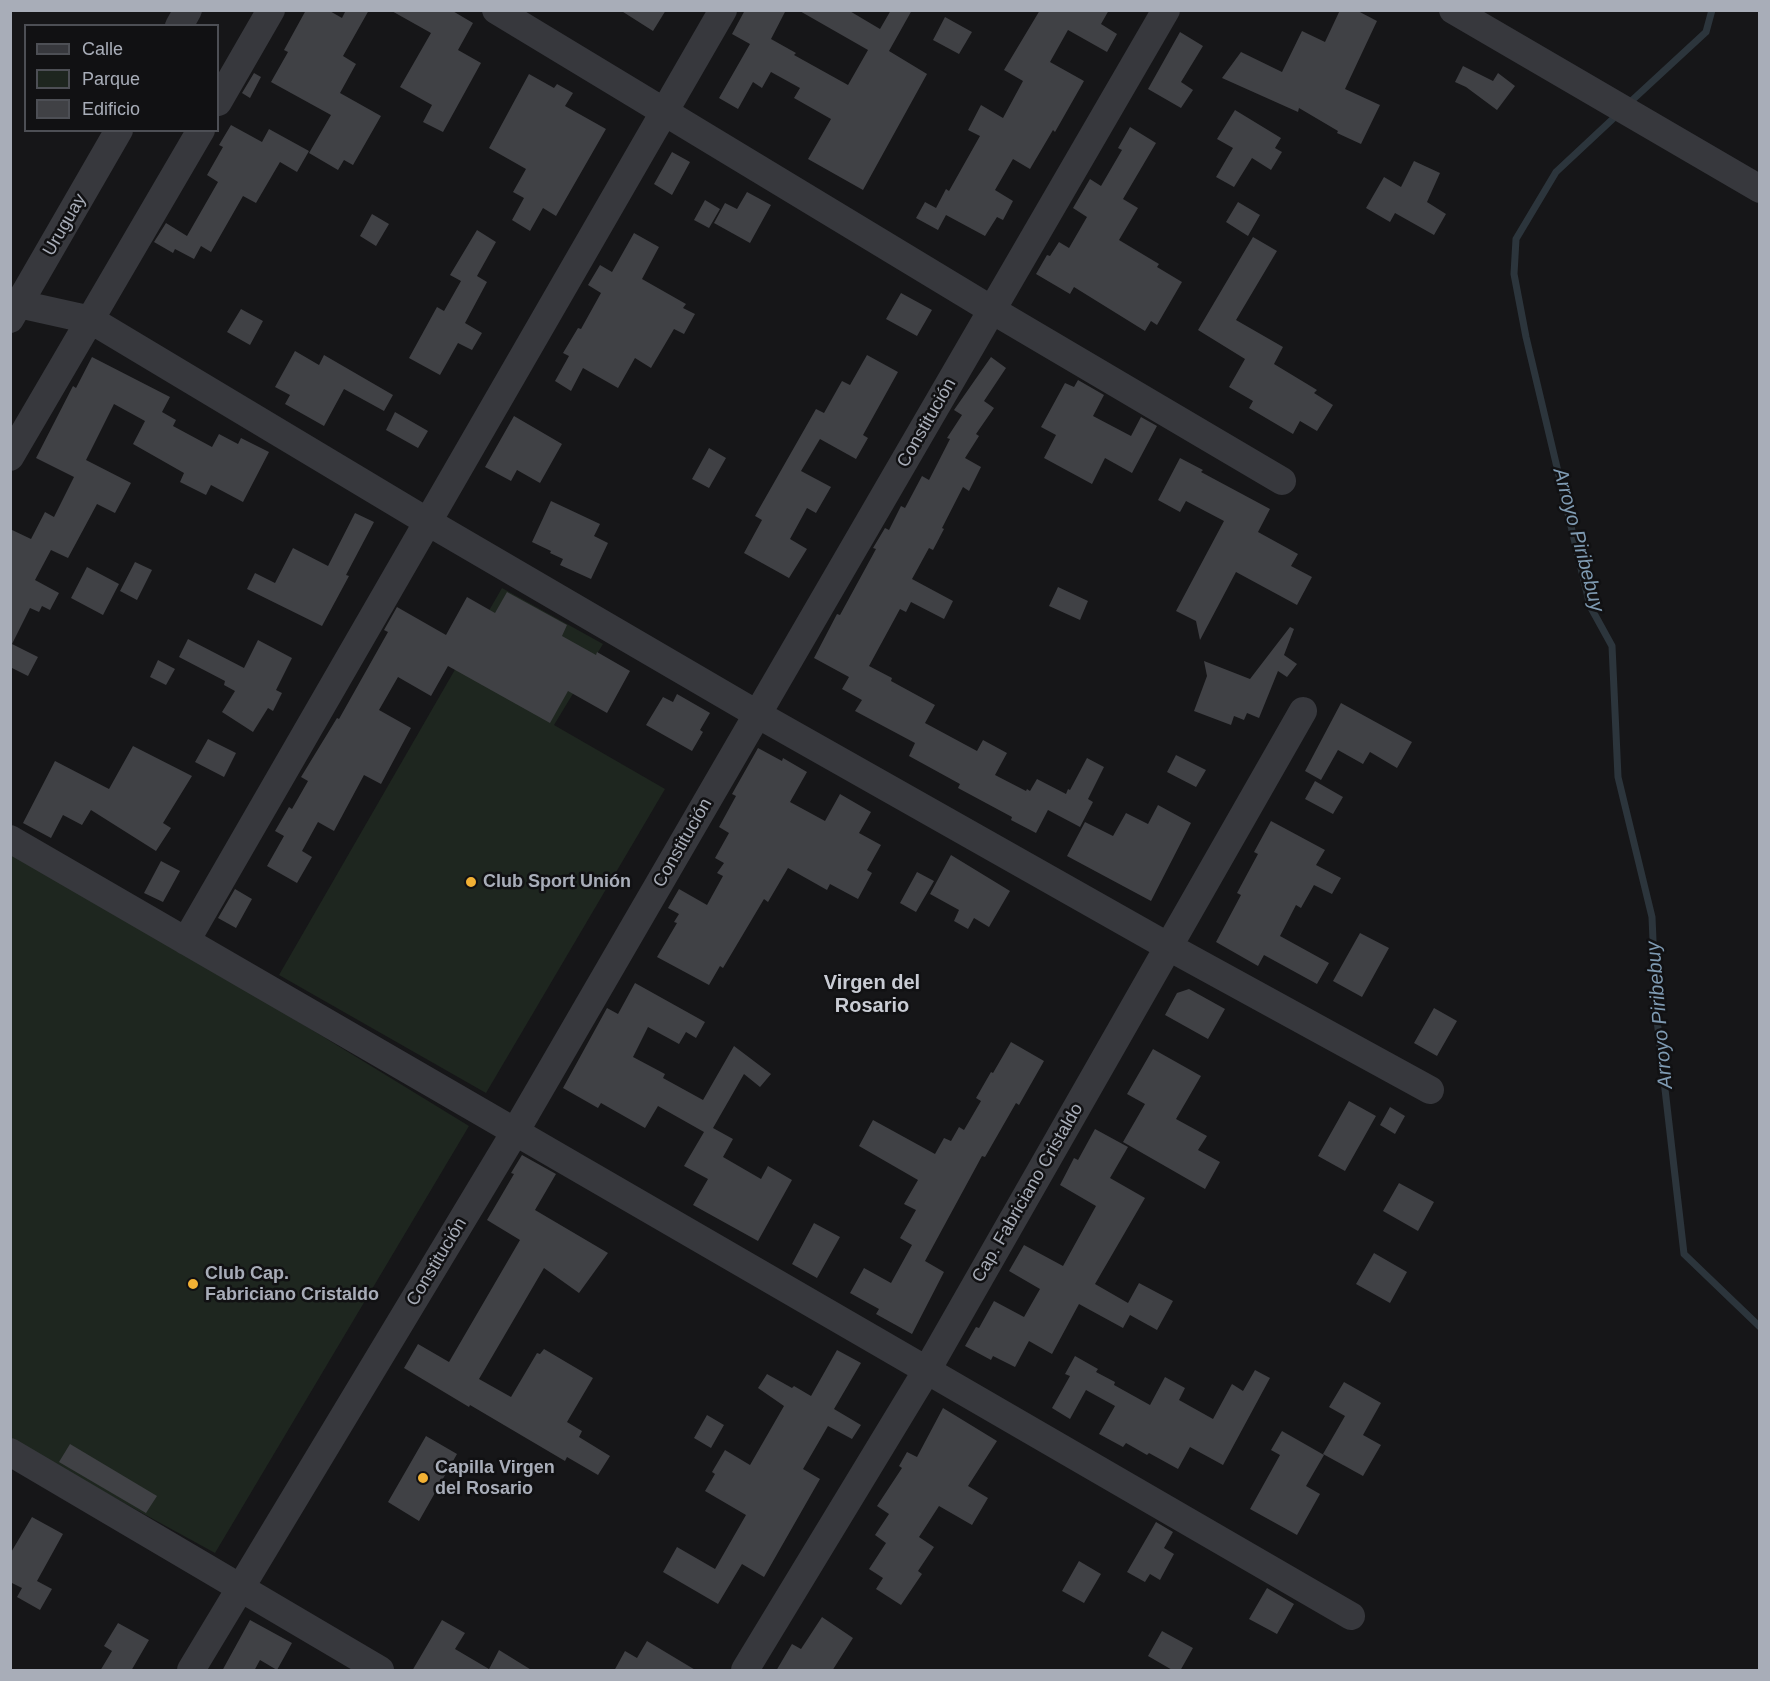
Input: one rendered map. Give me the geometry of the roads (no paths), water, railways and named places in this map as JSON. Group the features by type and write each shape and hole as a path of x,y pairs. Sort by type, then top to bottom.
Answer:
{"street":[{"path":"180,24 188,10"},
{"path":"219,100 271,10"},
{"path":"496,10 992,310 1281,481"},
{"path":"186,941 723,10"},
{"name":"Constitución","path":"191,1671 515,1132 1166,10"},
{"path":"1453,10 1760,189"},
{"name":"Uruguay","path":"15,311 118,132"},
{"path":"10,457 200,132"},
{"path":"15,311 91,321 428,522 758,714 1169,947 1430,1090"},
{"name":"Cap. Fabriciano Cristaldo","path":"745,1671 927,1370 1303,711"},
{"path":"10,839 1351,1616"},
{"path":"10,1452 380,1671"}],"waterway":[{"name":"Arroyo Piribebuy","path":"1627,105 1706,32 1712,10"},
{"name":"Arroyo Piribebuy","path":"1617,115 1556,172 1516,239 1514,274 1526,337 1590,606 1612,646 1618,777 1652,917 1656,1011 1684,1254 1760,1327"}],"place":[{"name":"Club Sport Unión","path":"471,882"},
{"name":"Club Cap. Fabriciano Cristaldo","path":"193,1284"},
{"name":"Capilla Virgen del Rosario","path":"423,1478"}],"district":[{"name":"Virgen del Rosario","path":"872,994"}]}
